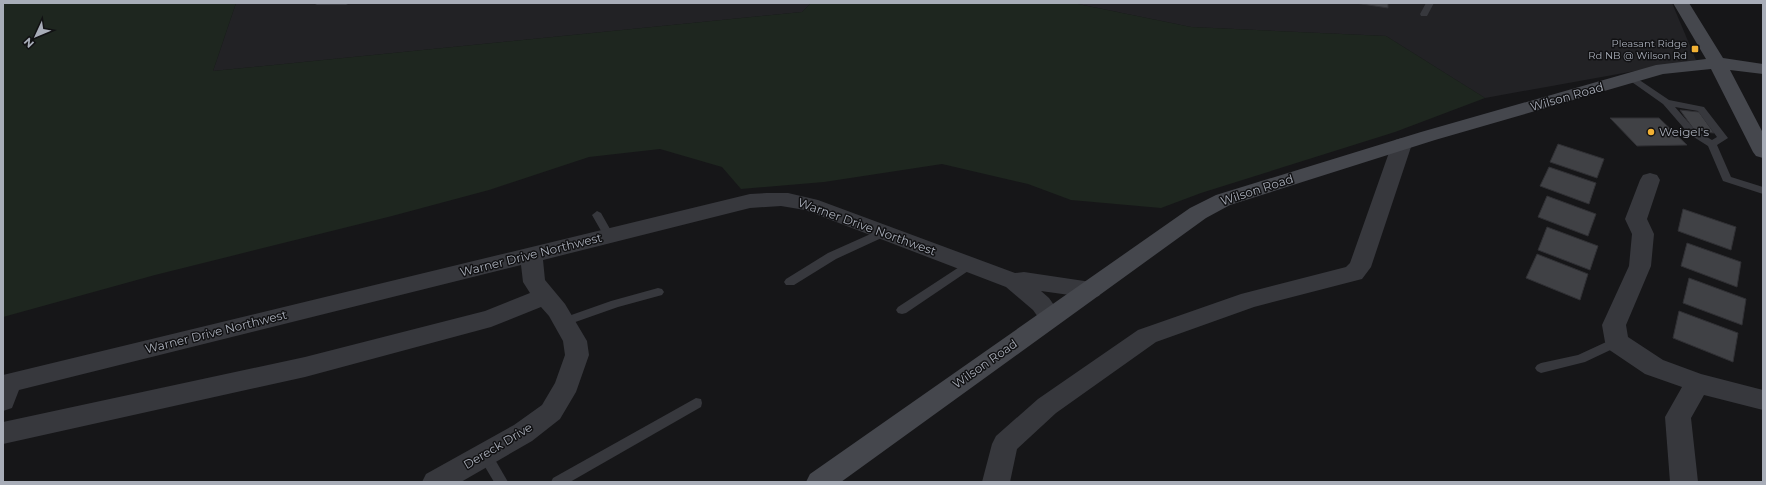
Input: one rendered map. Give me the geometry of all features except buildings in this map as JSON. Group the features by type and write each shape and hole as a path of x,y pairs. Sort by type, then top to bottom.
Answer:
{"street":[{"path":"1681,3 1717,63 1763,152"},
{"name":"Wilson Road","path":"820,482 1198,213 1223,200 1402,144 1662,69 1717,63 1763,69"},
{"path":"996,482 1005,444 1047,406 1147,336 1249,300 1354,273 1360,267 1402,144"},
{"path":"1650,180 1636,218 1643,234 1640,266 1614,325 1617,342 1654,367 1698,384 1763,400"},
{"name":"Warner Drive Northwest","path":"3,401 8,383 531,256 750,201 777,198 811,205 1014,281 1037,300 1051,318"},
{"name":"Dereck Drive","path":"436,482 523,433 551,412 567,385 577,355 575,341 557,310 534,282 531,256"},
{"path":"1014,281 1024,280 1091,290"},
{"path":"3,433 304,367 491,318 545,296"},
{"path":"1684,482 1678,417 1698,384"}],"lane":[{"path":"317,3 346,3"},
{"path":"1424,14 1430,3"},
{"path":"1632,78 1666,102 1692,132 1712,144 1728,179 1763,191"},
{"path":"1666,102 1701,109 1723,138 1712,144"},
{"path":"597,215 609,236"},
{"path":"790,282 832,256 884,232"},
{"path":"902,310 970,264"},
{"path":"564,322 615,304 658,292"},
{"path":"1541,368 1581,359 1617,342"},
{"path":"558,482 696,403"},
{"path":"484,455 501,482"}],"shaded area":[{"path":"3,3 236,3 213,71 802,12 811,3 1073,3 1191,27 1386,36 1485,98 1395,132 1201,193 1161,208 1071,200 1028,184 942,164 824,182 741,189 722,167 660,149 589,157 489,190 392,216 155,275 3,317"},
{"path":"236,3 811,3 802,12 213,71"},
{"path":"1073,3 1672,3 1696,60 1485,98 1386,36 1191,27"}],"place":[{"name":"Pleasant Ridge Rd NB @ Wilson Rd","path":"1695,49"},
{"name":"Weigel's","path":"1651,132"}]}
